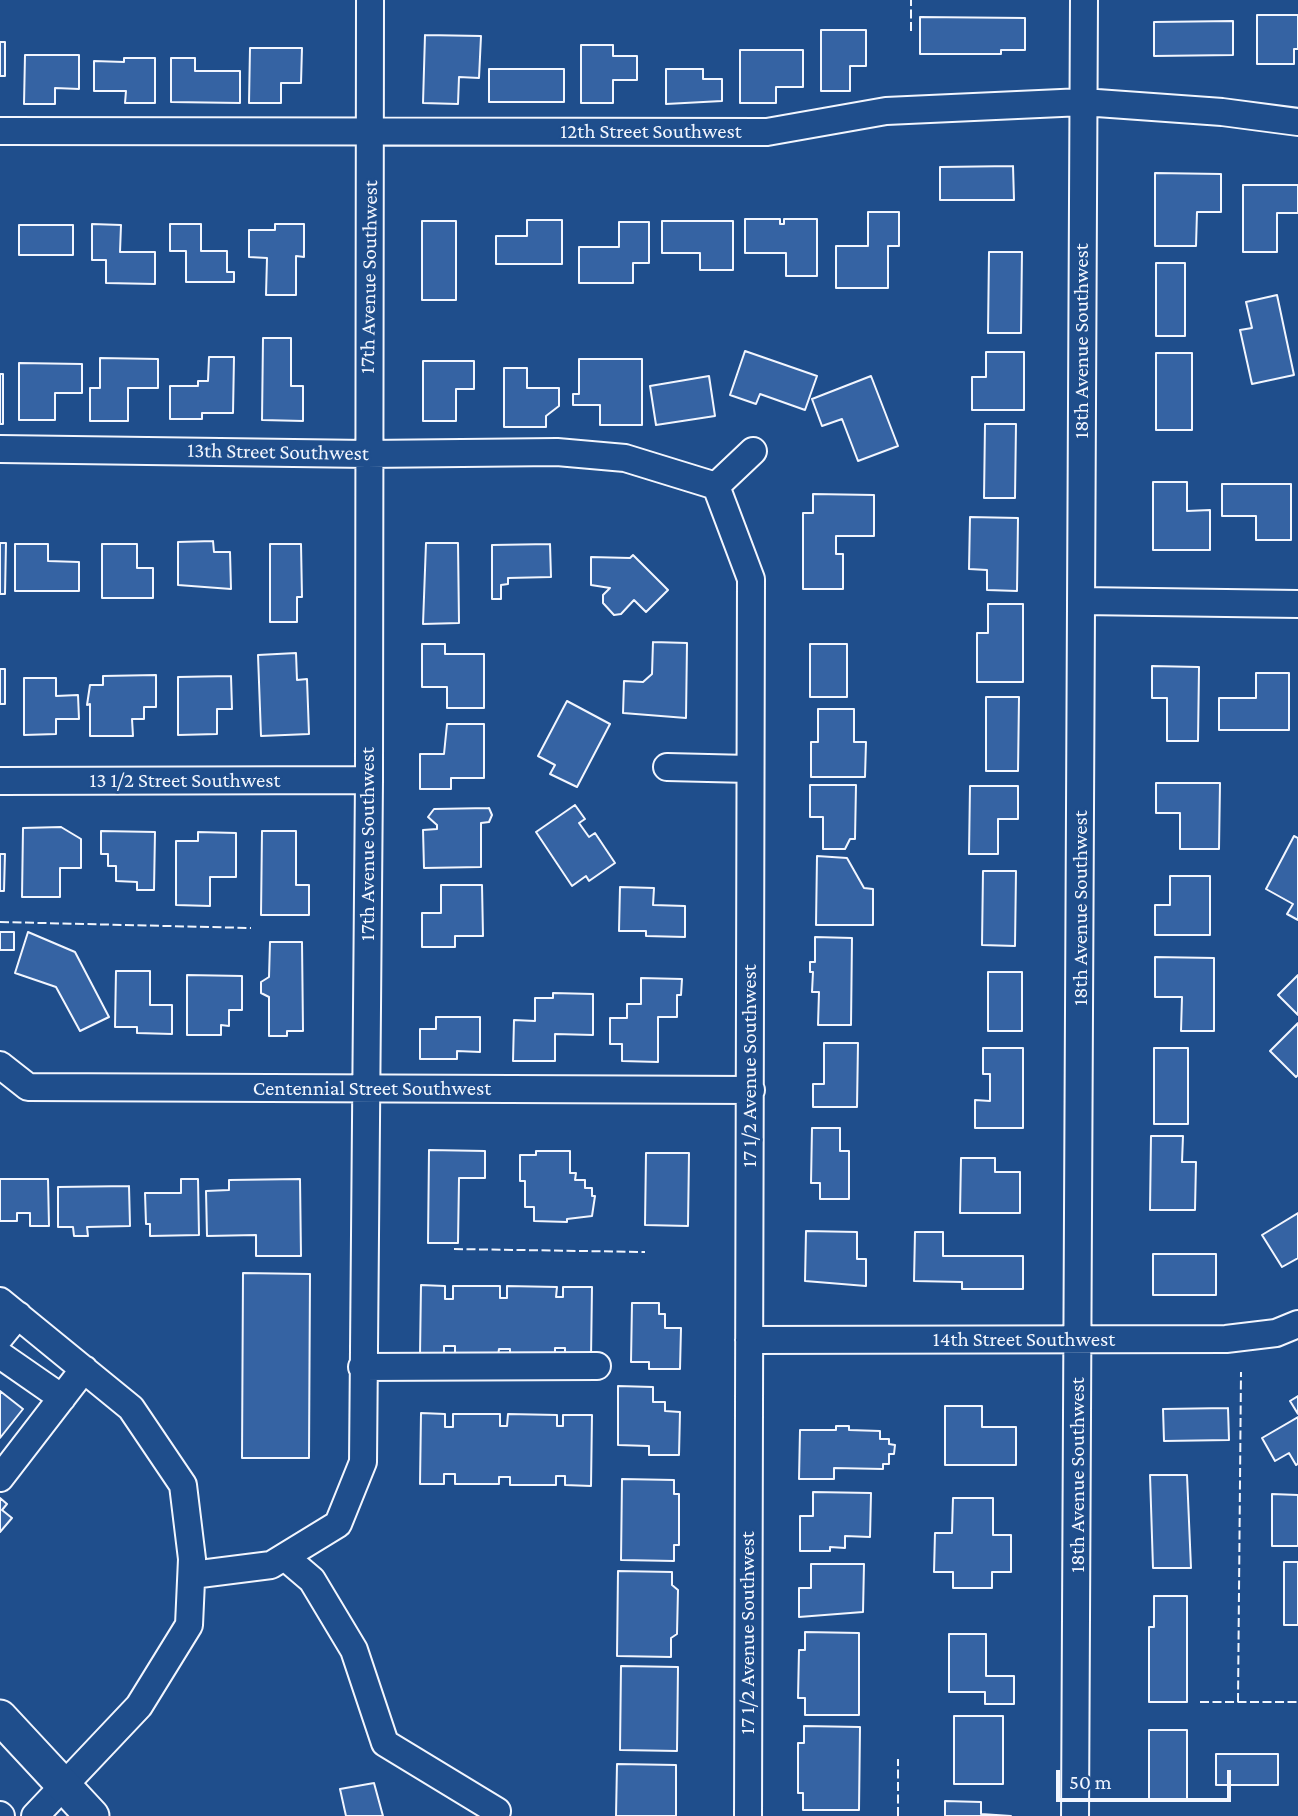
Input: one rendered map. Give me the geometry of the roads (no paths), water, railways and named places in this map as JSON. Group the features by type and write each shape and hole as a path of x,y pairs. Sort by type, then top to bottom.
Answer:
{"main road":[{"path":"0,1717 92,1816"}],"street":[{"name":"17th Avenue Southwest","path":"191,1575 271,1565 338,1524 363,1462 369,780 367,454 370,0"},
{"name":"18th Avenue Southwest","path":"1075,1816 1084,0"},
{"name":"12th Street Southwest","path":"0,131 767,132 886,111 1083,102 1223,112 1298,122"},
{"name":"13th Street Southwest","path":"0,449 367,454 557,452 625,457 716,486"},
{"path":"716,486 753,451"},
{"name":"17 1/2 Avenue Southwest","path":"716,486 751,579 748,1816"},
{"path":"1082,601 1298,604"},
{"path":"667,767 749,769"},
{"name":"13 1/2 Street Southwest","path":"0,781 369,780"},
{"name":"Centennial Street Southwest","path":"0,1065 28,1087 751,1090"},
{"path":"0,1337 9,1308 131,1408 183,1485 191,1575 189,1625 139,1706 35,1816"},
{"name":"14th Street Southwest","path":"749,1340 1226,1339 1276,1333 1298,1324"},
{"path":"0,1355 62,1398"},
{"path":"362,1367 597,1366"},
{"path":"0,1478 84,1370"},
{"path":"285,1556 312,1580 354,1650 385,1743 497,1811"}]}
